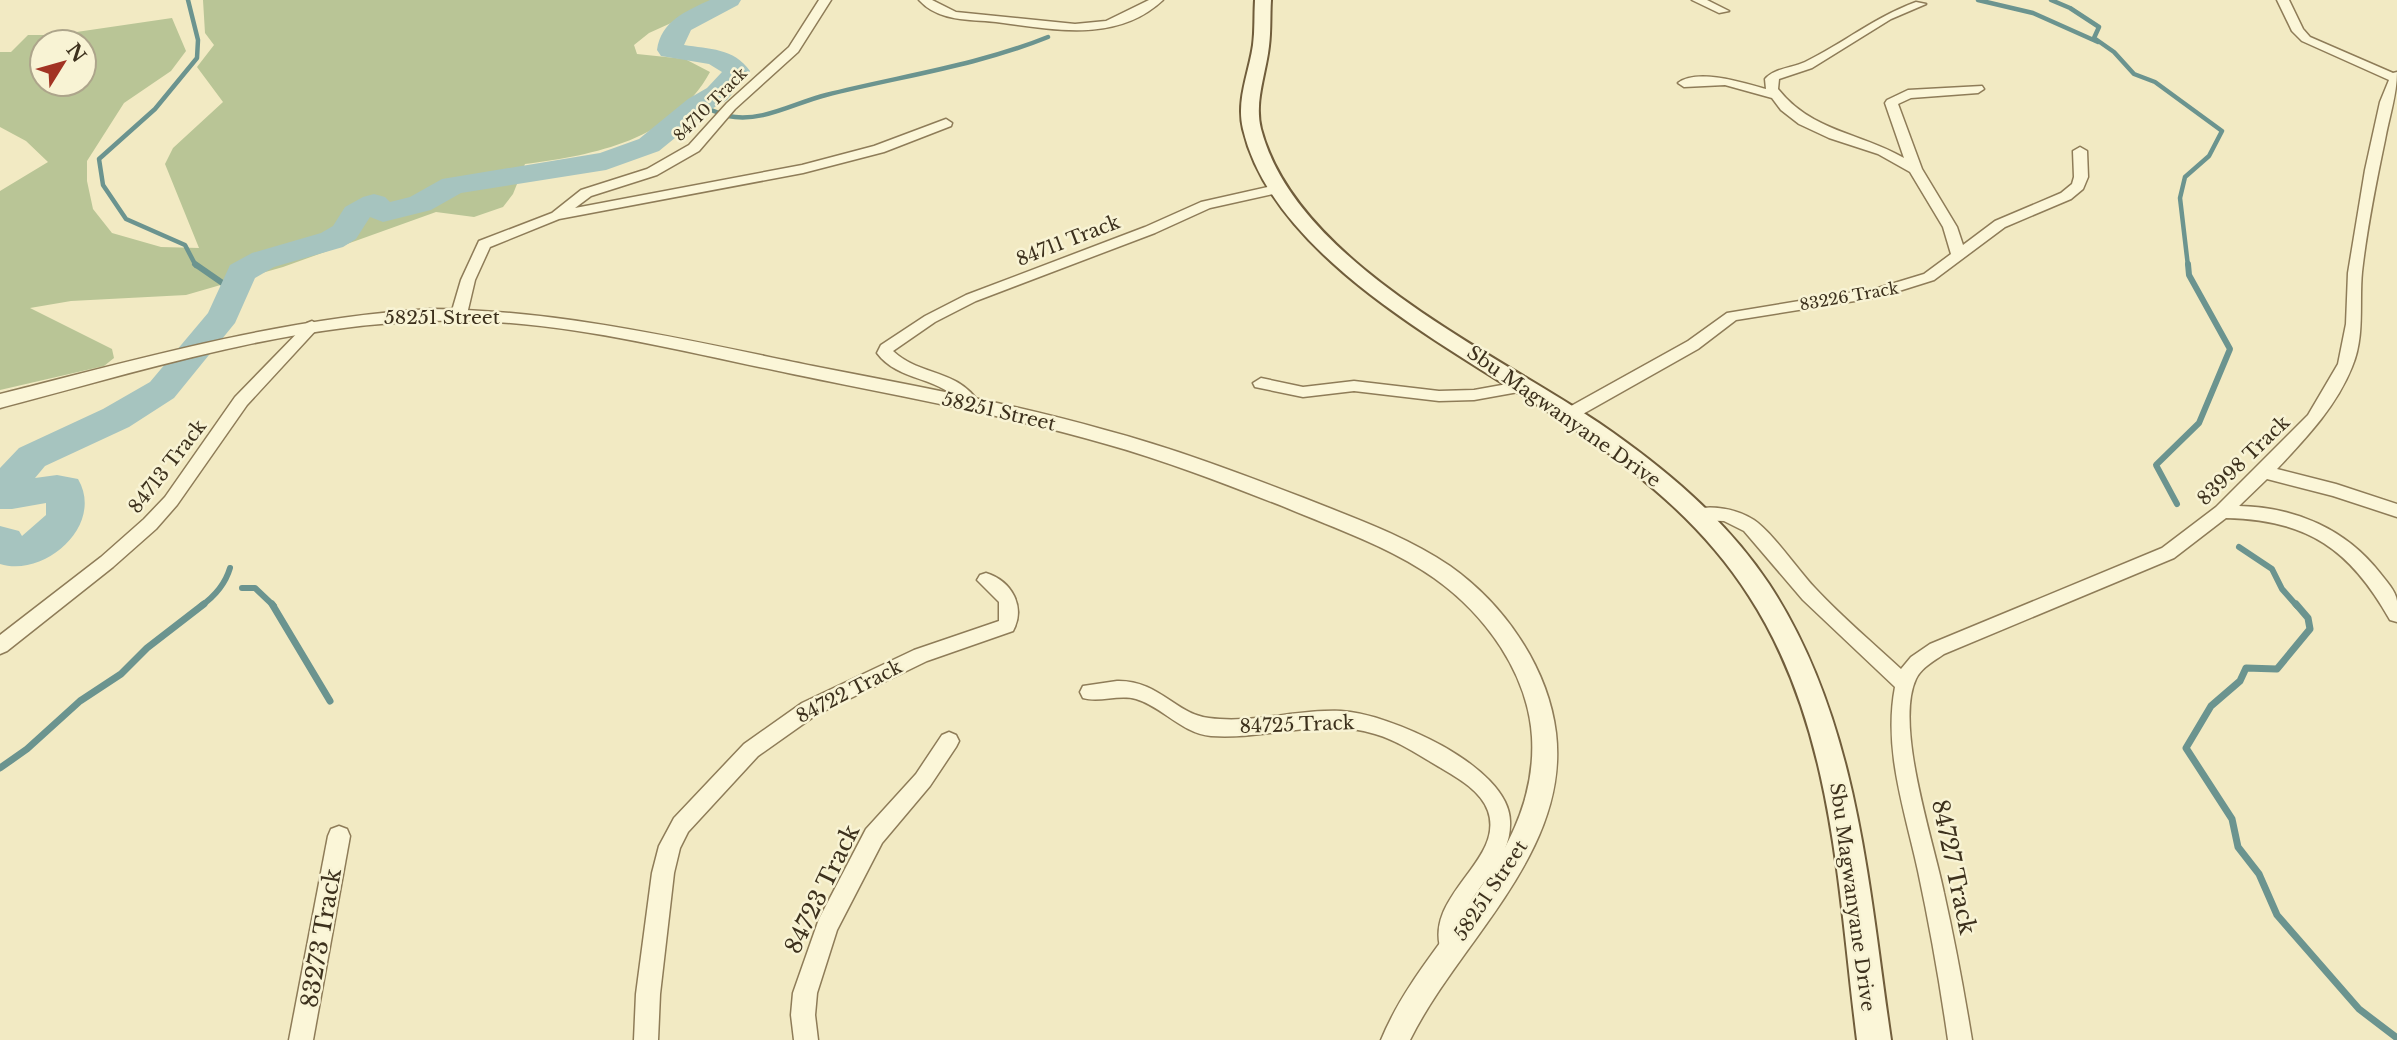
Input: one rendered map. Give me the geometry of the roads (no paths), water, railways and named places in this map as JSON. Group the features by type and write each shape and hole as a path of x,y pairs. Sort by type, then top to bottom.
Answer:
{"main road":[{"name":"Sbu Magwanyane Drive","path":"1263,0 1261,46 1250,88 1250,112 1260,157 1302,223 1338,258 1383,293 1639,464 1698,515 1759,590 1793,648 1815,698 1830,752 1842,815 1874,1040"}],"street":[{"name":"84710 Track","path":"555,216 586,193 652,172 694,148 745,92 794,49 825,0"},
{"path":"925,0 937,10 954,16 991,18 1070,30 1119,22 1157,0"},
{"path":"1698,0 1723,11"},
{"path":"2283,0 2298,31 2306,39 2396,77"},
{"path":"1915,169 1883,150 1816,128 1785,107 1772,89 1771,79 1808,65 1887,18 1920,4"},
{"name":"83998 Track","path":"1903,694 1914,667 1937,649 2168,553 2222,512 2314,419 2334,389 2346,364 2354,324 2355,273 2389,125 2396,77"},
{"path":"1684,83 1726,81 1778,96"},
{"path":"1959,256 1950,227 1915,169 1891,103 1908,94 1978,89"},
{"path":"458,314 468,280 484,244 555,216 803,169 879,149 946,123"},
{"name":"83226 Track","path":"1568,415 1693,345 1732,316 1902,287 1939,272 2000,224 2066,196 2078,186 2081,177 2080,151"},
{"name":"84711 Track","path":"972,404 967,394 956,385 906,367 885,353 891,344 909,332 971,298 1150,230 1206,205 1278,189"},
{"name":"58251 Street","path":"0,401 223,344 352,320 458,314 553,320 972,404 1131,444 1218,473 1391,542 1442,572 1463,588 1486,611 1516,653 1541,714 1546,765 1542,795 1528,834 1416,999 1395,1040"},
{"name":"84713 Track","path":"0,646 107,562 150,524 171,501 241,401 312,326"},
{"path":"1261,383 1303,391 1354,386 1439,396 1474,395 1524,386"},
{"path":"2264,472 2336,490 2397,512"},
{"path":"2222,512 2273,514 2316,529 2334,539 2370,570 2384,588 2397,615"},
{"path":"1698,515 1724,515 1750,526 1903,694"},
{"name":"84722 Track","path":"646,1040 648,994 663,873 670,846 681,825 751,750 809,709 921,655 995,632 1006,626 1010,619 1008,601 999,588 986,580"},
{"name":"84725 Track","path":"1090,692 1134,690 1183,717 1208,727 1361,721 1396,734 1470,776 1488,793 1497,808 1499,835 1493,851 1450,918 1448,938 1451,948"},
{"name":"84727 Track","path":"1903,694 1905,764 1936,903 1960,1040"},
{"name":"84723 Track","path":"806,1040 803,1015 805,993 827,927 874,836 923,780 949,741"},
{"name":"83273 Track","path":"301,1040 339,836"}],"waterway":[{"path":"188,0 198,40 197,58 155,109 99,159 103,185 126,219 185,245 196,266"},
{"path":"0,541 5,541 13,553 32,550 65,520 65,489 4,496 11,480 32,457 116,418 162,390 223,316 241,272 263,260 332,240 345,232 356,213 374,203 383,213 420,204 453,185 606,161 649,145 698,105 717,94 737,71 713,56 670,50 671,40 682,24 729,0"},
{"path":"1978,0 2033,13 2098,42"},
{"path":"2051,0 2070,8 2099,27 2094,38 2114,52 2134,74 2155,82 2222,131 2209,156 2185,177 2180,198 2188,266"},
{"path":"728,116 766,115 826,95 993,56 1048,37"},
{"path":"698,105 719,113"},
{"path":"195,264 234,291"},
{"path":"2177,504 2156,465 2199,423 2230,349 2189,275 2188,264"},
{"path":"2239,547 2272,569 2282,589 2297,606"},
{"path":"201,606 219,590 230,568"},
{"path":"242,588 255,588 272,604"},
{"path":"0,768 27,749 80,701 121,674 147,648 204,604"},
{"path":"272,604 330,701"},
{"path":"2296,604 2308,618 2310,629 2277,669 2246,668 2240,681 2211,706 2186,748 2232,819 2238,847 2259,874 2277,915 2359,1009 2397,1038"}]}
